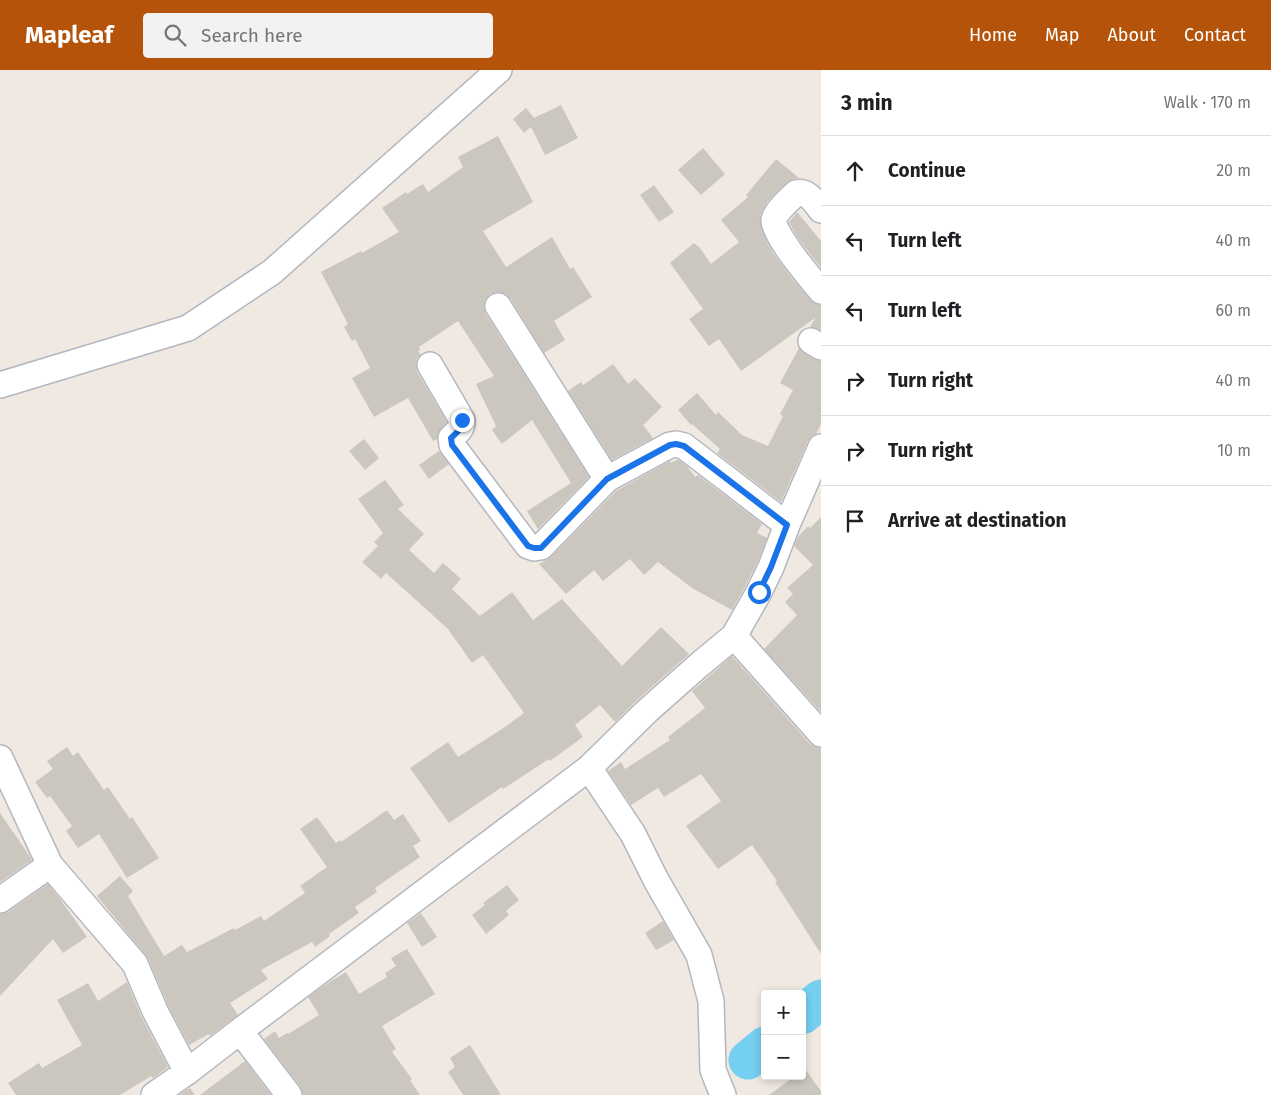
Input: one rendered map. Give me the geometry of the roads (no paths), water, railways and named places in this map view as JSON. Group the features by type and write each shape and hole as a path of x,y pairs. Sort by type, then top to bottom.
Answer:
{"street":[{"path":"0,385 188,328 272,272 499,70"},
{"path":"821,210 806,193 796,192 775,215 773,222 775,229 797,262 821,291"},
{"path":"498,306 607,479"},
{"path":"430,365 462,420 463,425 451,438 452,445 528,546 541,548 607,479 670,445 676,444 684,446 787,525"},
{"path":"154,1095 589,768 647,711 698,665 734,636 771,567 821,447"},
{"path":"734,636 821,734"},
{"path":"0,758 50,864 135,964 155,1011 187,1072"},
{"path":"589,768 633,834 656,880 699,955 711,1001 712,1070 723,1095"},
{"path":"0,900 50,864"},
{"path":"240,1031 289,1095"}],"waterway":[{"path":"806,1012 821,999"},
{"path":"748,1060 761,1049"}]}
